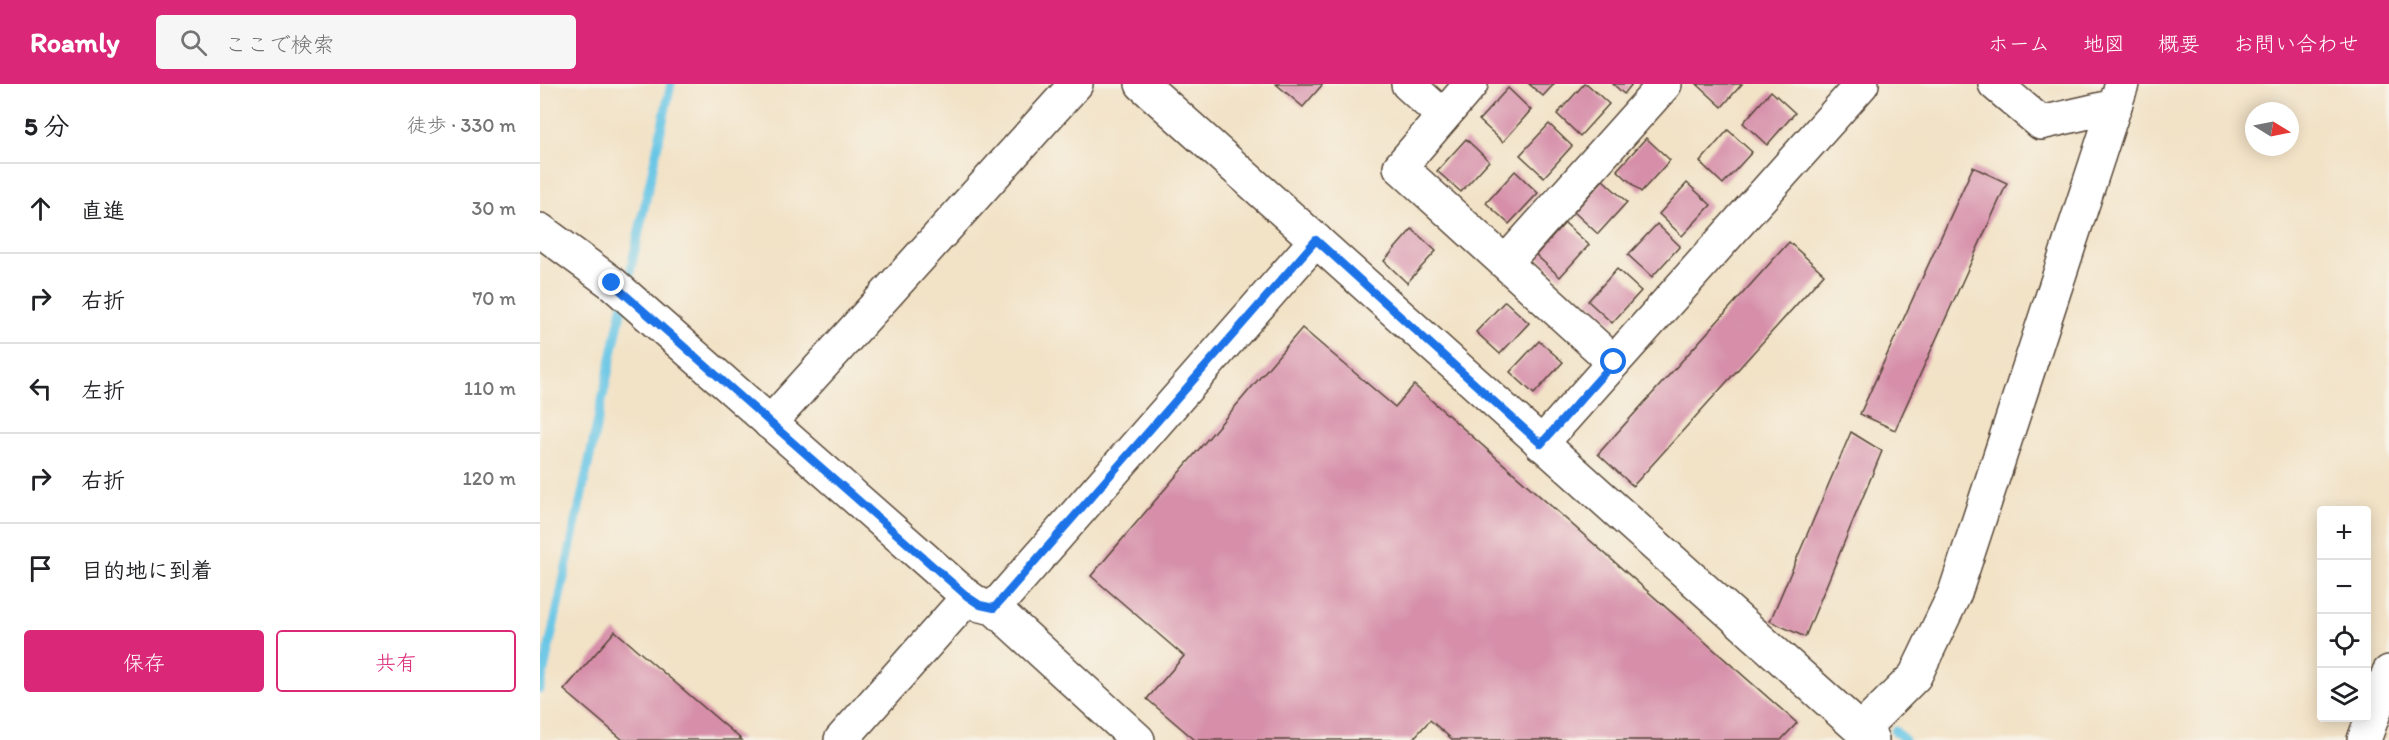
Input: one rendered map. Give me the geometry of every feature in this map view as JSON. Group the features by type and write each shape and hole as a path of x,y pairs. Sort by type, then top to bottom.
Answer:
{"street":[{"path":"770,423 1076,84"},
{"path":"1142,84 1867,735 1915,676 1955,593 2118,95"},
{"path":"1408,84 1443,116"},
{"path":"1471,84 1400,167 1614,362"},
{"path":"1506,262 1665,84"},
{"path":"1541,444 1862,84"},
{"path":"1995,84 2042,123 2118,95"},
{"path":"540,230 612,283 649,318 981,602 1138,740"},
{"path":"841,740 981,602 1316,240"},
{"path":"2364,740 2388,676"}],"building":[{"path":"1276,84 1323,84 1303,107"},
{"path":"1529,84 1554,84 1543,96"},
{"path":"1584,84 1587,84 1609,104 1580,136 1557,114"},
{"path":"1613,84 1632,84 1624,94"},
{"path":"1697,84 1742,84 1722,107"},
{"path":"1508,88 1531,110 1503,142 1479,120"},
{"path":"1771,91 1795,113 1767,145 1743,123"},
{"path":"1549,124 1572,146 1544,177 1520,155"},
{"path":"1728,130 1752,152 1723,184 1700,162"},
{"path":"1646,138 1670,160 1641,192 1617,170"},
{"path":"1466,139 1489,161 1461,192 1437,171"},
{"path":"1973,167 2007,183 1895,430 1860,414"},
{"path":"1515,171 1538,193 1509,224 1486,203"},
{"path":"1603,180 1627,202 1598,234 1574,212"},
{"path":"1687,183 1711,205 1682,236 1659,214"},
{"path":"1565,223 1589,245 1560,277 1536,255"},
{"path":"1657,224 1680,246 1652,277 1628,255"},
{"path":"1412,229 1436,251 1407,283 1384,261"},
{"path":"1789,242 1824,274 1633,486 1598,454"},
{"path":"1617,269 1641,291 1612,323 1588,301"},
{"path":"1505,301 1529,323 1500,354 1476,332"},
{"path":"1302,328 1395,407 1414,385 1797,723 1781,740 1453,740 1430,720 1412,740 1195,740 1147,699 1184,656 1091,576"},
{"path":"1539,341 1563,362 1534,394 1510,372"},
{"path":"1851,432 1882,451 1805,637 1770,621"},
{"path":"615,631 742,740 623,740 564,690"}],"waterway":[{"path":"627,287 671,84"},
{"path":"540,689 623,303"},
{"path":"1895,731 1905,740"}],"route":[{"path":"612,283 968,597 980,605 994,608 1316,240 1541,444 1614,362"}]}
